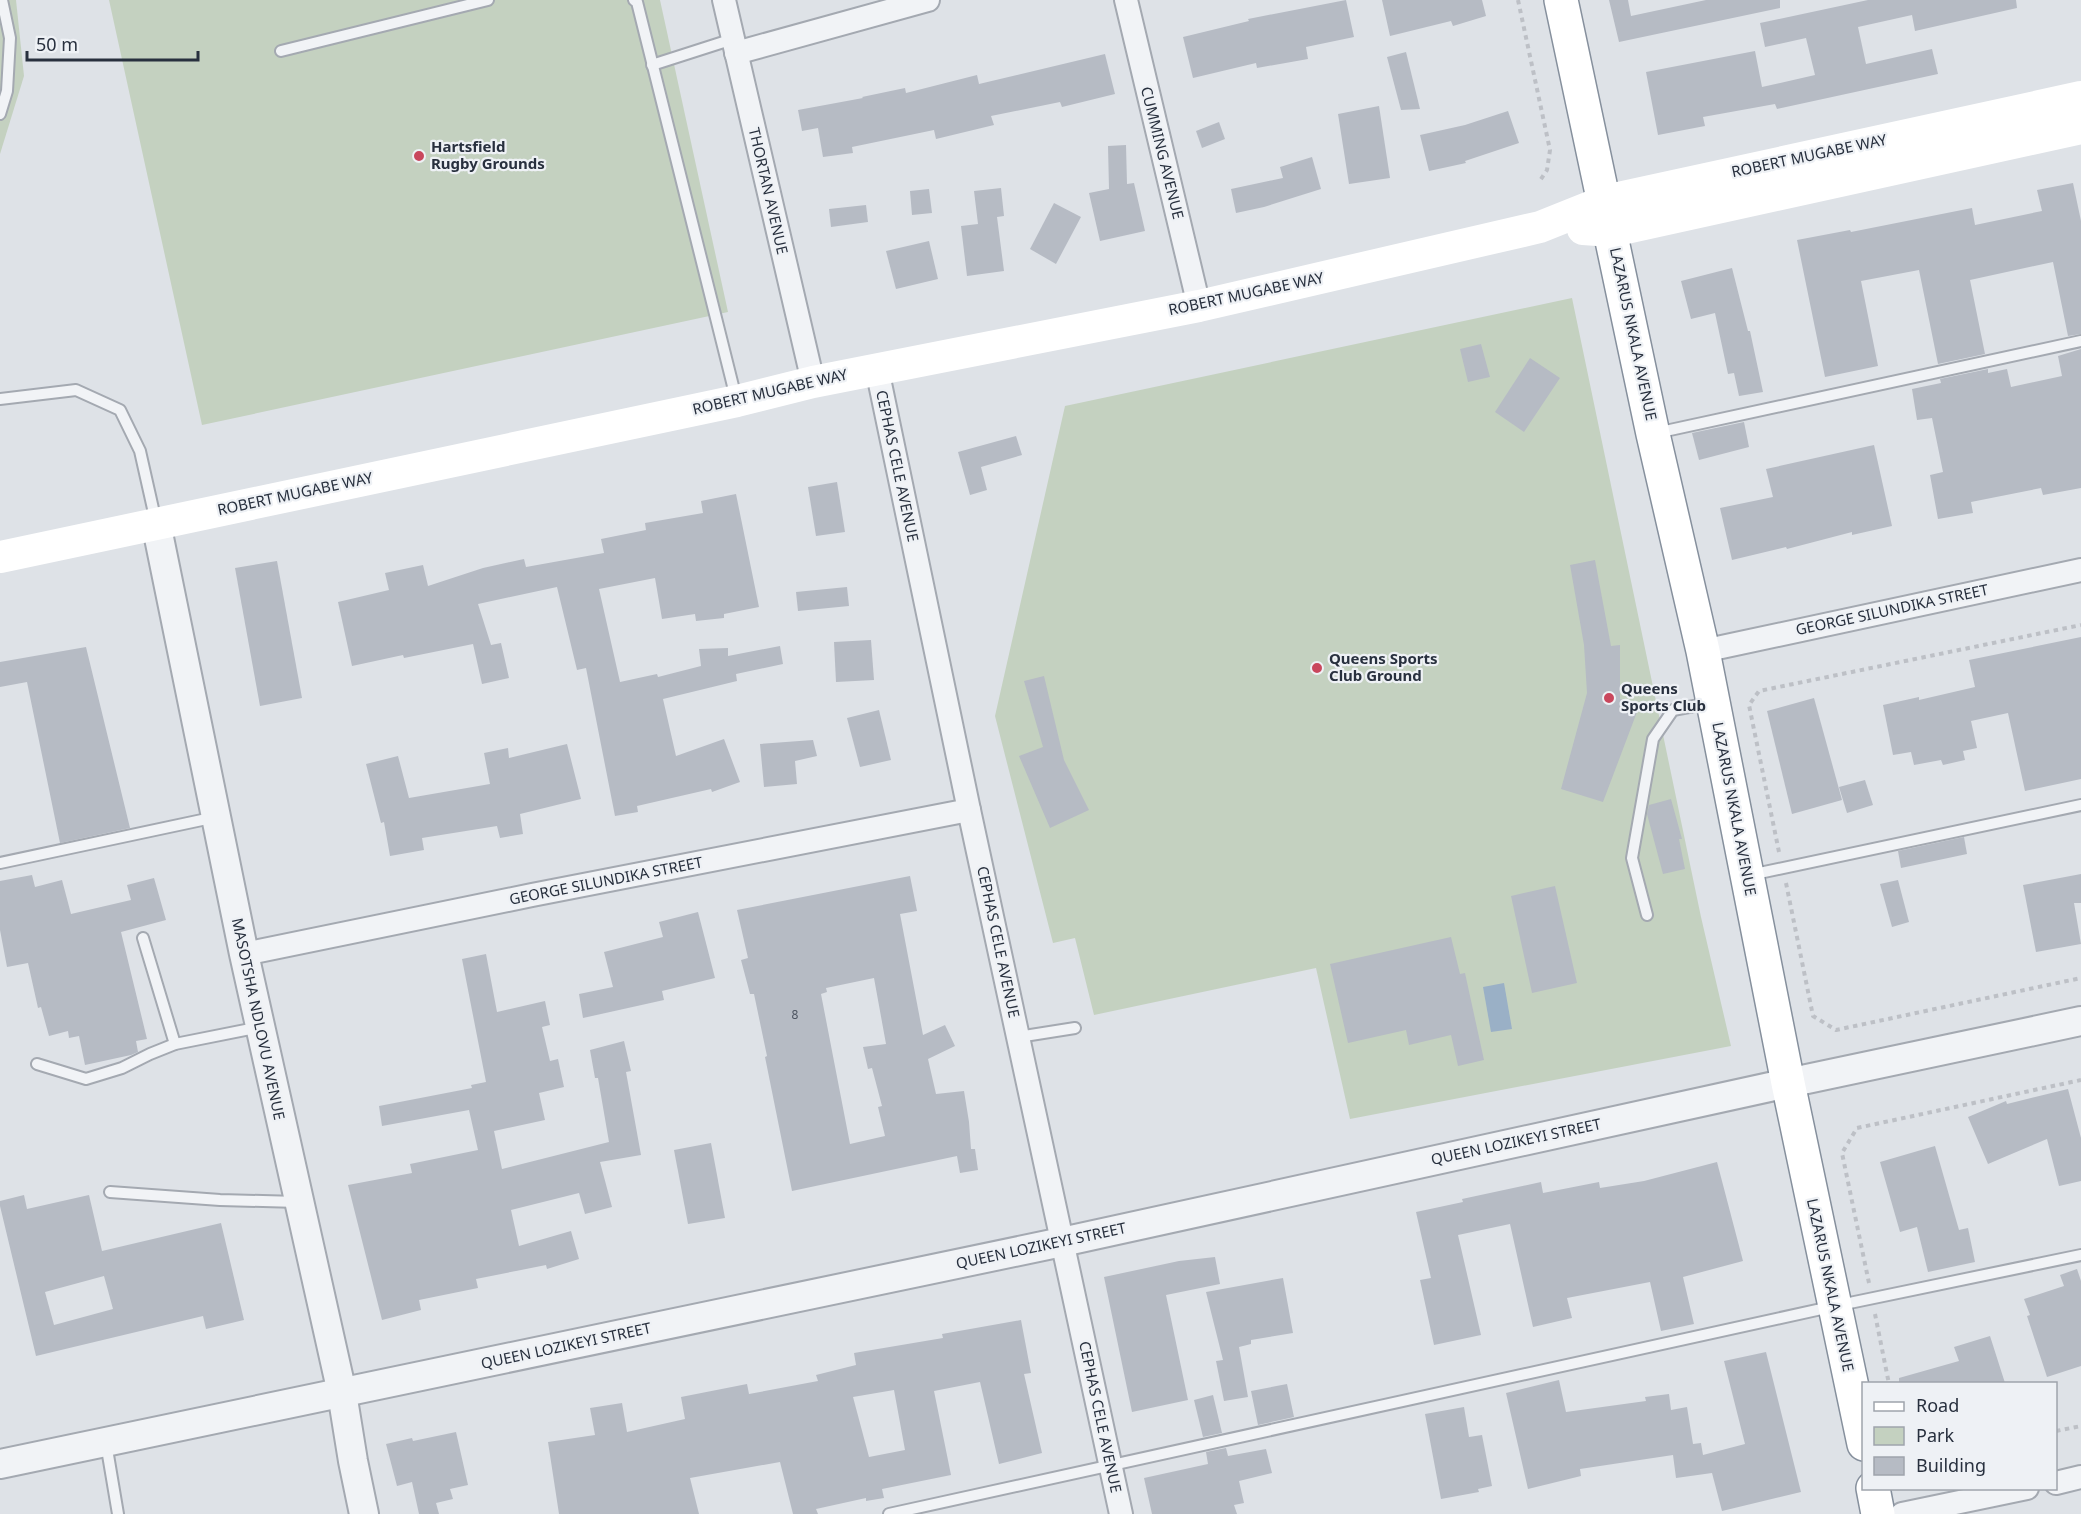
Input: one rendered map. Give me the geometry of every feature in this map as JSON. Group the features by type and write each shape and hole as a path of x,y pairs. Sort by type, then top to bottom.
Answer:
{"highway":[{"name":"LAZARUS NKALA AVENUE","path":"1561,0 1653,434 1703,651 1788,1083 1862,1439"},
{"path":"1873,1490 1878,1514"}],"main road":[{"name":"ROBERT MUGABE WAY","path":"1608,216 2081,97"},
{"name":"ROBERT MUGABE WAY","path":"0,557 737,401 813,382 1199,306 1540,227 2081,128"}],"street":[{"name":"THORTAN AVENUE","path":"724,0 813,382"},
{"name":"CUMMING AVENUE","path":"1126,0 1199,306"},
{"path":"735,46 915,1"},
{"name":"CEPHAS CELE AVENUE","path":"877,369 969,810 1121,1514"},
{"name":"MASOTSHA NDLOVU AVENUE","path":"156,523 244,954 342,1393 364,1514"},
{"name":"GEORGE SILUNDIKA STREET","path":"1703,651 2081,570"},
{"name":"GEORGE SILUNDIKA STREET","path":"244,954 969,810"},
{"name":"QUEEN LOZIKEYI STREET","path":"0,1464 1062,1242 2081,1021"},
{"path":"2057,1483 2081,1478"},
{"path":"1902,1514 2017,1490"}],"lane":[{"path":"0,114 7,91 10,38 2,0"},
{"path":"280,51 488,0"},
{"path":"633,0 637,2 737,401"},
{"path":"652,64 735,46"},
{"path":"1653,434 2081,341"},
{"path":"0,399 76,390 120,410 141,451 156,523"},
{"path":"1647,915 1632,858 1653,739 1673,710 1713,702"},
{"path":"1747,876 2081,805"},
{"path":"0,863 216,817"},
{"path":"143,938 175,1044"},
{"path":"37,1064 86,1079 122,1068 175,1044 260,1027"},
{"path":"1018,1038 1076,1028"},
{"path":"110,1192 220,1200 299,1202"},
{"path":"889,1514 1834,1306 2081,1255"},
{"path":"106,1442 118,1514"}],"path":[{"path":"1518,0 1550,150 1547,170 1539,182"},
{"path":"2081,625 1759,691 1749,705 1813,1016 1836,1030 2081,978"},
{"path":"1889,1382 1842,1153 1857,1128 2081,1080"},
{"path":"2057,1431 2081,1426"}],"green space":[{"path":"0,0 16,0 24,76 0,154"},
{"name":"Hartsfield Rugby Grounds","path":"109,0 660,0 728,312 202,425"},
{"path":"1572,298 1701,917 1731,1046 1350,1119 1316,968 1094,1015 1075,938 1053,943 995,716 1065,406"}],"water":[{"path":"1504,983 1512,1029 1491,1032 1483,987"}],"building":[{"path":"1346,0 1354,37 1306,47 1308,59 1257,68 1256,63 1193,78 1183,37 1249,21 1248,19"},
{"path":"1382,0 1482,0 1486,16 1453,26 1451,21 1390,36"},
{"path":"1609,0 1628,0 1631,16 1706,0 1780,0 1780,8 1619,42"},
{"path":"1868,0 2016,0 2017,8 1915,31 1912,15 1858,27 1866,64 1932,49 1938,74 1777,109 1775,104 1703,117 1705,126 1658,135 1646,72 1755,51 1762,87 1815,75 1806,38 1765,47 1760,23"},
{"path":"1406,52 1420,109 1401,110 1387,57"},
{"path":"1105,54 1115,94 1062,107 1060,102 991,116 994,125 936,139 934,130 852,147 853,153 823,157 818,128 802,131 798,110 905,88 906,93 977,75 979,84"},
{"path":"1379,106 1390,178 1349,184 1338,114"},
{"path":"1508,111 1519,143 1465,161 1466,163 1429,171 1420,135 1465,125"},
{"path":"1219,122 1225,139 1202,148 1196,131"},
{"path":"1126,145 1127,184 1134,183 1145,231 1100,241 1089,193 1109,189 1108,146"},
{"path":"1312,157 1321,189 1264,207 1236,213 1231,189 1283,178 1280,167"},
{"path":"2073,183 2081,221 2081,334 2068,336 2053,262 1970,280 1985,354 1938,364 1919,270 1861,281 1878,366 1825,377 1797,240 1850,230 1851,232 1972,208 1975,225 2042,211 2037,190"},
{"path":"1001,188 1004,216 997,217 1004,271 967,276 961,226 978,224 974,191"},
{"path":"929,189 932,213 912,215 910,191"},
{"path":"1054,203 1081,217 1056,264 1030,249"},
{"path":"866,205 868,222 831,227 829,209"},
{"path":"929,241 938,279 896,289 886,251"},
{"path":"1732,268 1748,331 1750,331 1763,392 1739,396 1734,373 1728,374 1715,313 1691,319 1681,281"},
{"path":"1481,344 1490,377 1468,382 1460,349"},
{"path":"2081,349 2081,488 2043,495 2041,488 1971,502 1973,513 1938,519 1930,475 1943,472 1932,418 1917,420 1912,389 1941,383 1940,379 1988,369 1988,373 2007,369 2011,387 2062,376 2058,356"},
{"path":"1530,358 1560,378 1524,432 1495,412"},
{"path":"1744,422 1749,447 1699,460 1692,433"},
{"path":"1016,436 1022,455 981,467 987,490 970,495 958,452"},
{"path":"1874,445 1892,526 1852,535 1852,532 1732,560 1720,508 1773,497 1766,469"},
{"path":"837,482 845,532 816,536 808,487"},
{"path":"736,494 759,607 724,614 724,618 696,621 695,614 662,619 655,578 599,589 620,682 657,674 658,677 701,666 699,649 728,648 728,656 780,646 783,664 736,674 737,681 663,699 676,756 724,739 740,782 712,792 711,789 637,806 638,812 615,816 586,668 577,670 557,587 478,604 491,645 501,643 509,678 482,684 473,644 352,666 338,602 389,590 385,573 423,565 428,586 483,568 524,559 526,567 604,553 601,539 646,530 645,523 703,513 701,501"},
{"path":"1595,560 1611,646 1620,645 1620,699 1640,704 1603,802 1561,789 1587,693 1584,645 1570,565"},
{"path":"277,561 302,698 260,706 235,568"},
{"path":"847,587 849,606 798,611 796,592"},
{"path":"2081,637 2081,779 2025,791 2008,713 1971,721 1977,748 1963,751 1965,760 1943,765 1941,760 1914,765 1911,752 1893,755 1883,705 1919,697 1919,700 1975,687 1969,660"},
{"path":"871,640 874,680 836,682 834,642"},
{"path":"86,647 130,828 60,843 27,682 0,687 0,662"},
{"path":"1044,676 1064,760 1089,810 1050,828 1019,756 1043,747 1024,681"},
{"path":"1814,698 1842,800 1792,814 1767,711"},
{"path":"879,710 891,760 860,767 847,718"},
{"path":"813,740 817,756 795,761 797,784 764,787 760,744"},
{"path":"567,744 581,799 520,814 523,834 500,838 497,826 422,838 424,850 390,856 384,822 381,823 366,764 398,756 409,798 490,784 484,753 508,748 509,758"},
{"path":"1865,780 1873,805 1847,813 1839,787"},
{"path":"1671,799 1682,839 1679,839 1685,869 1663,874 1647,814 1649,805"},
{"path":"1964,837 1967,854 1901,868 1898,851"},
{"path":"2081,874 2081,903 2074,903 2081,944 2036,952 2023,885"},
{"path":"32,875 35,887 62,880 71,914 131,900 127,885 154,878 166,920 121,932 147,1039 136,1041 138,1052 85,1065 79,1036 69,1038 68,1031 49,1036 41,1007 38,1008 28,963 7,967 0,930 0,881"},
{"path":"910,876 917,911 900,914 923,1035 945,1025 955,1046 928,1059 936,1094 964,1091 971,1149 975,1149 978,1170 960,1173 957,1156 792,1191 754,994 750,994 741,960 748,958 737,910","holes":["874,978 886,1044 863,1047 868,1069 872,1068 882,1106 878,1107 885,1136 850,1144 821,994 827,992 826,988"]},
{"path":"1898,880 1909,922 1892,927 1880,884"},
{"path":"1555,886 1577,983 1532,993 1511,896"},
{"path":"698,912 715,978 662,991 664,1000 583,1018 579,994 613,987 604,952 663,937 659,922"},
{"path":"1451,937 1460,974 1465,973 1484,1060 1458,1066 1451,1035 1409,1045 1406,1030 1348,1043 1330,964"},
{"path":"486,954 497,1012 545,1001 550,1025 542,1027 550,1061 558,1059 564,1087 539,1093 545,1120 494,1131 502,1169 609,1142 598,1078 595,1078 590,1050 624,1041 631,1071 626,1072 641,1155 600,1162 612,1207 585,1214 579,1193 511,1210 519,1246 571,1231 579,1259 547,1269 546,1265 476,1279 478,1288 419,1300 421,1310 382,1320 348,1185 412,1173 410,1164 478,1150 469,1110 382,1126 379,1106 472,1088 471,1085 486,1082 462,959"},
{"path":"2068,1089 2081,1138 2081,1181 2059,1186 2047,1139 1988,1164 1968,1117 2006,1101 2007,1104"},
{"path":"711,1143 725,1218 688,1224 674,1150"},
{"path":"1935,1146 1959,1230 1968,1228 1975,1262 1928,1272 1917,1227 1900,1232 1880,1162"},
{"path":"1717,1162 1743,1261 1683,1277 1694,1324 1661,1331 1650,1282 1567,1298 1572,1318 1533,1327 1510,1224 1458,1235 1481,1335 1434,1345 1420,1280 1431,1278 1416,1212 1463,1202 1462,1199 1541,1182 1543,1193 1599,1182 1600,1188 1644,1181"},
{"path":"24,1195 27,1209 89,1195 102,1251 221,1223 244,1320 206,1329 203,1316 36,1356 0,1201","holes":["104,1276 113,1309 54,1325 45,1292"]},
{"path":"1215,1257 1220,1284 1166,1295 1188,1400 1132,1412 1104,1277 1179,1261"},
{"path":"2077,1269 2081,1281 2081,1366 2047,1377 2027,1316 2030,1315 2024,1299 2064,1286 2060,1275"},
{"path":"1283,1278 1293,1333 1251,1340 1251,1344 1239,1347 1248,1397 1224,1401 1216,1361 1223,1360 1206,1292"},
{"path":"1021,1320 1031,1373 1024,1374 1042,1453 999,1464 980,1382 934,1391 951,1475 882,1489 884,1498 866,1501 866,1498 816,1509 818,1514 793,1514 780,1462 690,1478 699,1514 559,1514 548,1442 595,1435 590,1408 622,1403 627,1432 685,1419 681,1397 747,1384 749,1394 818,1381 816,1375 856,1365 854,1353 943,1338 942,1334","holes":["894,1390 905,1450 869,1457 853,1397"]},
{"path":"1990,1336 2005,1382 1899,1382 1899,1378 1959,1361 1954,1347"},
{"path":"1766,1352 1801,1492 1722,1511 1712,1473 1676,1478 1673,1455 1580,1469 1581,1476 1528,1489 1506,1393 1559,1380 1566,1412 1646,1401 1645,1397 1669,1394 1671,1410 1687,1407 1693,1444 1701,1443 1703,1455 1745,1444 1724,1361"},
{"path":"1287,1384 1294,1417 1258,1425 1251,1391"},
{"path":"1213,1395 1222,1433 1203,1437 1194,1400"},
{"path":"1464,1407 1469,1437 1482,1435 1492,1486 1478,1489 1479,1492 1441,1499 1425,1414"},
{"path":"456,1432 468,1485 450,1489 453,1499 436,1503 439,1514 419,1514 412,1482 397,1486 386,1444"},
{"path":"1226,1448 1228,1456 1266,1449 1272,1473 1239,1481 1244,1503 1234,1505 1237,1514 1152,1514 1144,1478 1208,1464 1206,1452"}],"place":[{"name":"Hartsfield Rugby Grounds","path":"419,156"},
{"name":"Queens Sports Club Ground","path":"1317,668"},
{"name":"Queens Sports Club","path":"1609,698"}]}
